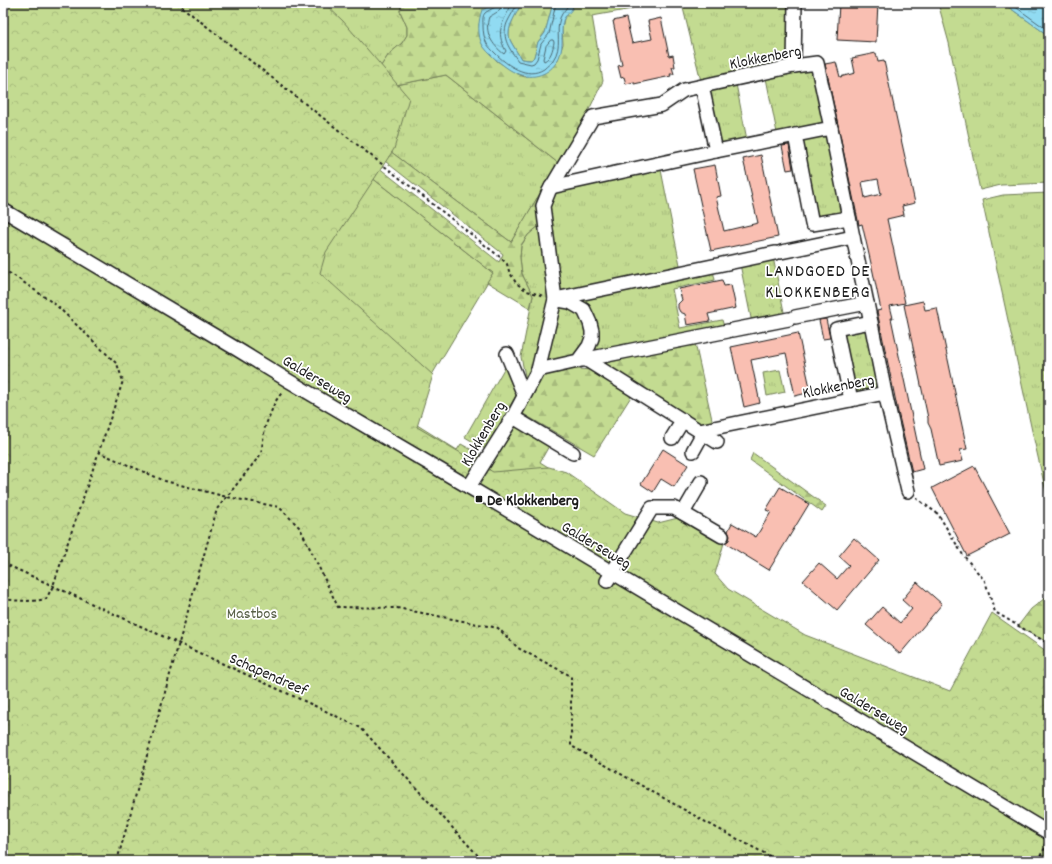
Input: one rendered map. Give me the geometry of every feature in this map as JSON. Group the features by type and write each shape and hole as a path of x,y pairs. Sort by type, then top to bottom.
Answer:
{"street":[{"path":"794,66 795,3"},
{"name":"Klokkenberg","path":"469,487 512,417 538,370 554,299 543,206 552,187 593,117 662,105 684,90 794,66 817,63 885,393 908,491"},
{"path":"702,86 716,151"},
{"path":"552,187 716,151 761,137 794,135 831,128"},
{"path":"794,135 812,224 849,218"},
{"name":"Galderseweg","path":"3,210 469,487 610,577 1049,833"},
{"path":"554,299 853,237"},
{"path":"554,299 570,302 584,310 590,323 592,338 582,360"},
{"path":"538,370 867,303"},
{"path":"851,400 836,329 871,322"},
{"name":"Klokkenberg","path":"507,354 524,395"},
{"path":"582,360 717,442"},
{"name":"Klokkenberg","path":"701,432 885,393"},
{"path":"512,417 573,453"},
{"path":"672,438 683,420"},
{"path":"693,451 701,432"},
{"path":"683,513 701,482"},
{"path":"610,577 652,508 674,508 722,536"}],"path":[{"path":"177,3 500,257 507,264 516,283 528,291 554,299"},
{"path":"3,270 13,275 56,305 117,364 122,381 53,586 46,599 34,601 15,601 3,599"},
{"path":"117,861 217,509 261,454 265,426 269,414 289,381"},
{"path":"98,452 165,481 226,497 279,507 300,528 338,607 397,608 498,628 518,648 570,676 571,746 713,826 779,861"},
{"path":"908,491 938,514 963,556 985,581 996,612 1049,644"},
{"name":"Schapendreef","path":"3,563 361,728 483,861"},
{"path":"1037,861 1048,846"},
{"path":"1039,858 1042,861"}],"green space":[{"name":"Mastbos","path":"3,3 324,3 343,21 409,98 394,149 326,252 320,273 433,375 417,427 493,472 549,467 566,472 625,513 658,523 678,518 724,543 715,574 728,589 805,635 950,691 992,613 1049,653 1049,861 3,861"},
{"path":"169,3 499,262 503,254 184,3 381,66 389,54 402,43 407,35 407,27 400,11 402,3 496,3 489,6 479,24 483,45 497,61 525,77 557,62 563,44 562,29 564,18 571,10 574,3 632,3 632,9 592,16 603,81 585,118 558,163 446,75 322,100 511,242 537,198 540,225 528,235 521,245 520,258 522,274 533,296 530,308 487,282 493,273 371,177 302,267 406,418 457,450 461,444 481,455 467,479 3,76"},
{"path":"316,3 402,3 400,11 407,27 407,35 402,43 389,54 381,66"},
{"path":"521,3 553,3 545,33 538,42 534,57 531,60 521,59 509,37 510,27"},
{"path":"696,3 790,3 791,63 701,81 683,8"},
{"path":"938,3 1003,3 1049,36 1049,183 1001,185 980,190 949,43"},
{"path":"812,69 824,124 777,133 766,78"},
{"path":"446,75 558,163 511,242 322,100"},
{"path":"736,84 747,140 718,146 707,90"},
{"path":"826,131 843,216 817,221 800,137"},
{"path":"660,165 681,270 558,293 548,217 552,199 560,188"},
{"path":"371,177 493,273 430,378 302,267"},
{"path":"1049,193 1049,505 982,200 1003,195"},
{"path":"540,225 550,293 533,365 526,380 521,357 533,296 522,274 520,258 521,246 528,235"},
{"path":"773,257 785,317 752,323 740,264"},
{"path":"713,270 715,280 672,289 680,328 722,320 724,327 585,357 592,348 575,301"},
{"path":"560,305 568,305 582,316 588,337 574,359 546,366"},
{"path":"867,325 881,390 855,395 841,331"},
{"path":"695,343 713,424 701,426 601,364"},
{"path":"505,367 517,394 485,449 465,437"},
{"path":"565,368 591,370 632,395 594,455 520,412 541,377"},
{"path":"780,370 785,392 767,396 763,373"},
{"path":"515,421 550,444 540,462 638,522 477,485"},
{"path":"753,453 826,506 822,512 750,460"},
{"path":"1049,595 1049,643 1018,626 1031,609"}],"water":[{"path":"496,3 521,3 510,27 509,37 521,59 531,60 534,57 538,42 545,33 553,3 574,3 572,9 563,21 562,47 559,58 548,71 538,76 521,75 500,63 483,46 479,33 482,10"},
{"path":"1003,3 1049,3 1049,36"}],"building":[{"path":"839,3 878,3 876,42 837,40"},
{"path":"626,18 632,43 652,39 648,21 661,18 669,56 673,55 675,67 672,67 674,74 670,74 671,76 634,84 634,82 626,84 624,77 621,78 618,66 622,65 613,21"},
{"path":"876,53 878,62 884,61 915,203 902,206 904,215 887,219 905,303 890,306 893,318 891,318 923,469 912,472 877,311 881,310 873,272 862,224 859,225 825,64 836,62 840,77 855,73 852,58","holes":["878,179 881,194 865,198 862,182"]},
{"path":"789,145 793,169 787,170 782,146"},
{"path":"761,155 778,237 711,251 693,169 715,165 721,196 716,197 724,231 758,223 743,159"},
{"path":"722,280 724,286 731,285 736,308 708,314 710,321 687,325 685,314 680,312 678,308 678,304 682,300 679,289"},
{"path":"923,301 925,310 937,308 967,449 960,450 963,461 939,466 931,429 928,423 904,305"},
{"path":"826,319 830,338 823,339 819,320"},
{"path":"798,333 811,392 795,396 786,353 751,360 760,403 744,407 731,347"},
{"path":"663,449 688,465 674,487 661,479 653,492 641,484"},
{"path":"974,466 1010,534 967,556 932,488"},
{"path":"780,487 809,504 769,570 725,543 729,540 730,536 728,531 732,523 756,537 771,512 766,510"},
{"path":"854,538 879,560 837,610 803,581 819,563 837,579 849,565 839,556"},
{"path":"917,582 942,604 900,654 866,625 882,607 900,623 912,609 902,600"}],"place":[{"name":"De Klokkenberg","path":"479,499"}],"district":[{"name":"LANDGOED DE KLOKKENBERG","path":"818,280"}]}
